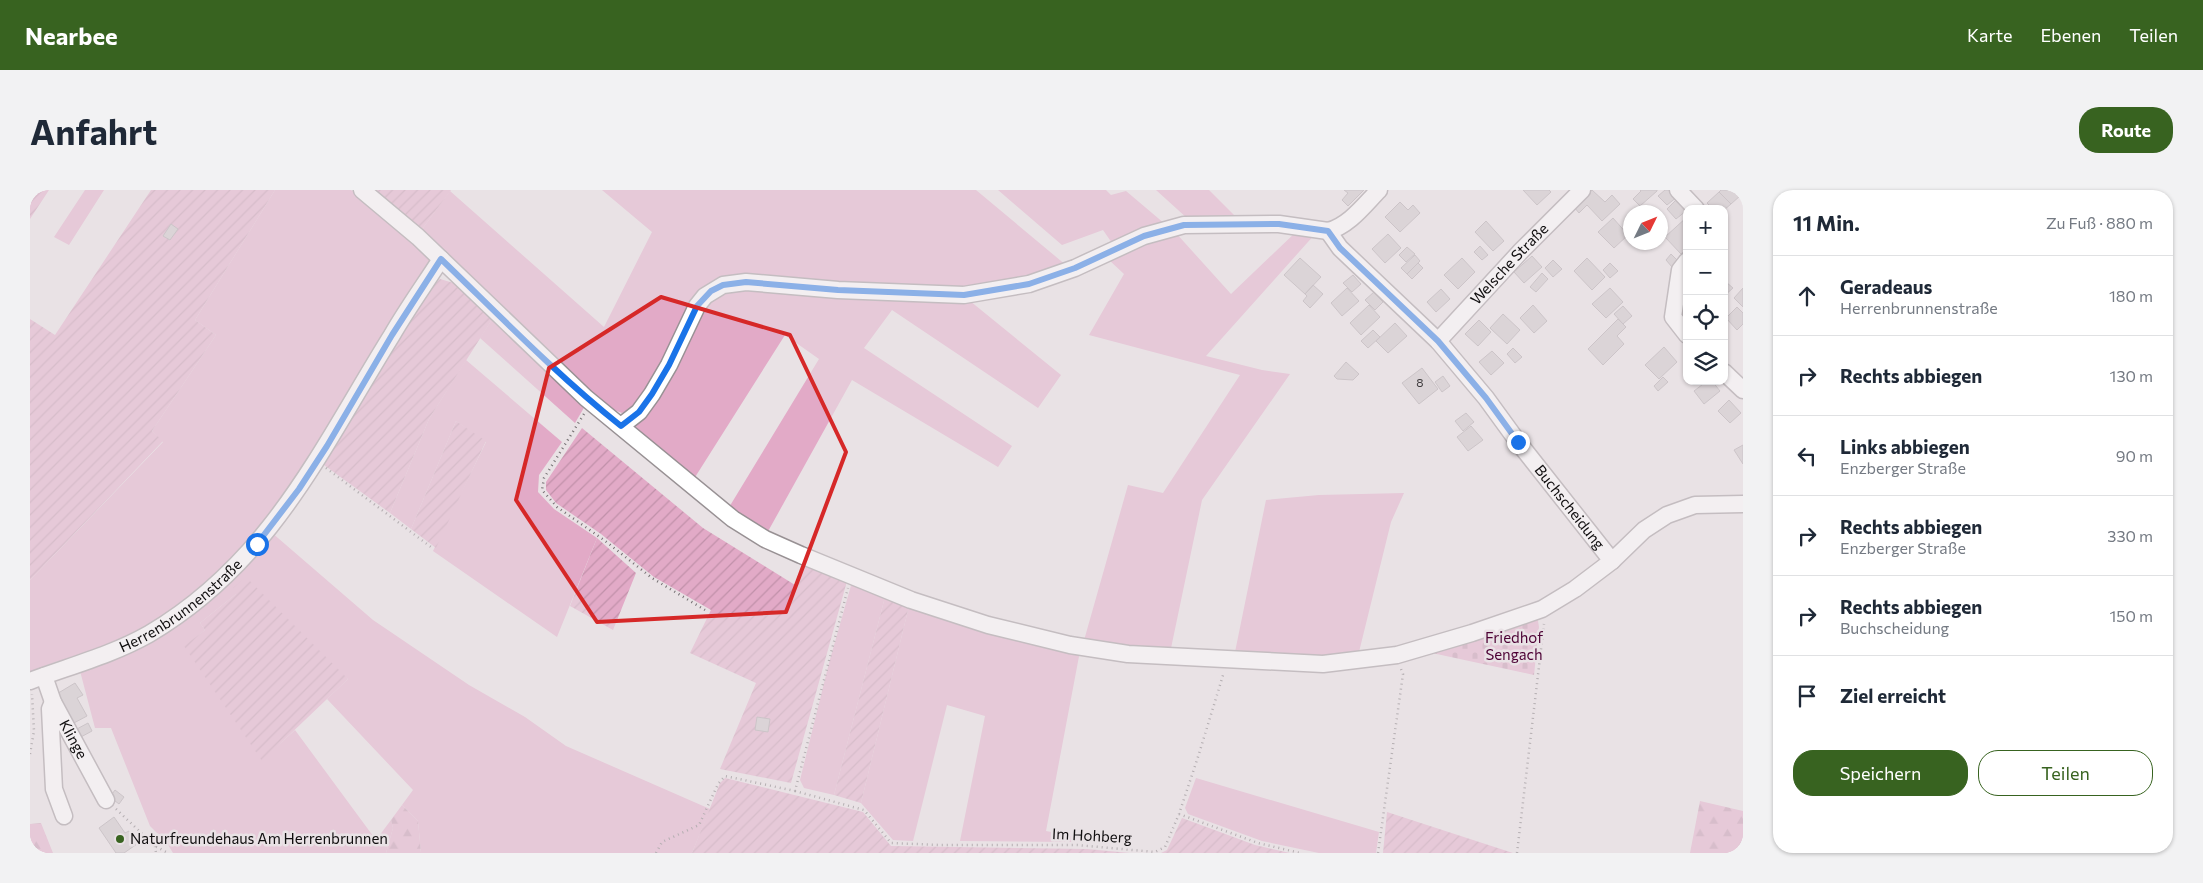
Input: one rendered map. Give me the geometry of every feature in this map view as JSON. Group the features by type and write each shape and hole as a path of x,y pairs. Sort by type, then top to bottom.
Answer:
{"street":[{"path":"362,190 441,259 592,403 733,519 765,538 911,600 988,625 1070,645 1128,654 1323,664 1397,655 1472,633 1542,609 1576,589 1612,561 1644,530 1667,515 1694,505 1743,504"},
{"path":"621,426 639,412 652,394 669,365 697,306 711,291 723,285 746,282 838,290 964,295 1029,284 1075,268 1144,236 1184,225 1279,224 1328,231 1343,225 1379,190"},
{"name":"Welsche Straße","path":"1438,341 1521,251 1582,190"},
{"path":"1678,190 1692,205"},
{"name":"Buchscheidung","path":"1328,231 1340,248 1438,341 1486,398 1612,561"},
{"name":"Herrenbrunnenstraße","path":"35,679 127,645 150,633 210,592 257,544 299,489 392,335 441,259"},
{"path":"1683,266 1680,270 1673,317 1683,330"},
{"path":"1728,376 1743,390"},
{"name":"Klinge","path":"35,679 53,702 106,800"},
{"path":"53,702 50,709 54,790 64,816"}],"path":[{"path":"592,403 544,478 542,490 557,507 604,540 652,578 705,610"},
{"path":"317,461 431,547"},
{"path":"795,791 851,576"},
{"path":"1517,853 1544,625 1542,609"},
{"path":"1378,853 1403,674 1397,655"},
{"name":"Im Hohberg","path":"656,853 662,842 699,825 718,784 724,776 834,800 864,810 891,843 940,846 1077,845 1155,852 1165,847 1179,814 1224,674 1224,660"},
{"name":"Klinge","path":"30,754 34,730 35,679"},
{"path":"106,800 155,846 168,853"},
{"path":"1179,814 1258,843 1300,853"},
{"path":"155,846 156,853"}],"highlighted area":[{"path":"661,297 790,335 846,452 786,612 597,622 516,500 549,368"}],"green space":[{"path":"30,190 49,190 30,219"},
{"path":"85,190 104,190 69,245 54,237"},
{"path":"151,190 275,190 195,320 216,335 152,431 163,441 30,580 30,319 55,335"},
{"path":"275,190 351,190 374,207 429,255 432,265 295,489 212,580 147,630 63,664 58,661 42,667 40,672 30,676 30,580 163,442 152,431 216,335 195,320"},
{"path":"371,190 451,190 420,232"},
{"path":"602,190 976,190 1067,266 1005,286 951,292 726,277 705,286 654,382 638,404 622,413 606,407 420,232 450,191 604,327 652,232"},
{"path":"998,190 1106,190 1111,195 1126,191 1165,224 1112,243 1103,230 1062,245"},
{"path":"1156,190 1209,190 1235,216 1188,219"},
{"path":"1297,231 1316,233 1206,356 1262,370 1290,374 1202,500 1170,653 1083,644 1128,485 1163,493 1240,375 1089,335 1124,274 1108,259 1175,232 1231,294"},
{"path":"440,279 457,284 493,318 429,419 390,513 324,465 427,290"},
{"path":"751,288 970,301 1061,375 1038,408 892,310 864,348 1012,446 998,467 852,380 766,535 728,509 819,359 785,335 692,482 634,432 635,424 710,300 728,290"},
{"path":"493,318 585,406 575,423 480,338"},
{"path":"466,360 562,442 539,475 538,492 554,509 597,538 557,637 433,551 486,442 456,421 411,529 390,513 429,419"},
{"path":"456,421 486,441 436,548 411,529"},
{"path":"582,428 703,528 795,585 804,560 847,581 791,783 720,769 756,683 690,653 711,610 654,577 601,534 556,503 546,490 546,482"},
{"path":"1404,493 1391,522 1358,656 1234,657 1266,500 1319,495"},
{"path":"271,532 373,620 469,685 525,717 566,746 710,809 692,853 421,853 418,821 402,805 413,790 327,699 348,679 236,594 200,623 205,630 185,646 262,760 295,730 376,840 391,820 393,828 386,853 173,853 167,843 150,826 111,728 95,728 79,667 153,635"},
{"path":"597,538 636,573 613,630 570,606"},
{"path":"246,577 348,679 262,761 184,646 205,630 200,623 236,594 233,588"},
{"path":"852,582 886,593 834,795 804,788 800,780 829,663"},
{"path":"886,593 910,602 861,803 834,795"},
{"path":"910,602 1080,651 1046,831 1072,836 1072,842 960,841 985,716 947,705 913,841 893,840 861,803"},
{"name":"Friedhof Sengach","path":"1537,615 1539,627 1534,675 1432,653 1433,650"},
{"path":"725,778 863,812 891,846 1087,849 1130,853 692,853 720,783"},
{"path":"1196,778 1379,832 1376,853 1319,853 1262,841 1188,814 1185,808"},
{"path":"1700,801 1743,811 1743,853 1690,853"},
{"path":"402,805 418,821 421,853 386,853 393,828 391,820"},
{"path":"1387,812 1513,853 1383,853"},
{"path":"1182,818 1255,845 1290,853 1161,853 1167,850"},
{"path":"41,823 53,853 30,853 30,824"}],"building":[{"path":"1344,190 1364,190 1348,206 1342,200 1348,193"},
{"path":"1523,190 1549,190 1551,192 1537,205"},
{"path":"1592,190 1605,202 1612,195 1620,204 1602,221 1587,205 1579,213 1574,207"},
{"path":"1657,190 1639,205 1633,199 1641,191"},
{"path":"1665,190 1671,190 1677,197 1667,205 1658,196"},
{"path":"1721,190 1736,190 1741,195 1731,204 1719,192"},
{"path":"1719,192 1731,204 1728,207 1728,205 1709,205 1707,203"},
{"path":"1676,200 1683,208 1683,213 1676,219 1668,208"},
{"path":"1400,202 1408,210 1413,205 1420,213 1400,232 1385,217"},
{"path":"1613,218 1623,229 1623,240 1614,248 1598,232"},
{"path":"1486,221 1504,241 1493,251 1475,232"},
{"path":"1683,221 1683,252 1681,254 1668,240 1668,234"},
{"path":"171,224 178,229 170,240 163,236"},
{"path":"1388,234 1401,248 1385,263 1372,249"},
{"path":"1480,246 1488,255 1482,260 1474,252"},
{"path":"1407,247 1415,254 1406,262 1399,255"},
{"path":"1671,254 1678,261 1672,267 1666,260"},
{"path":"1415,255 1420,261 1407,274 1401,268"},
{"path":"1532,256 1542,267 1524,283 1514,272"},
{"path":"1300,258 1321,277 1305,294 1284,275"},
{"path":"1462,258 1475,272 1458,289 1444,275"},
{"path":"1587,258 1605,277 1592,290 1574,271"},
{"path":"1553,260 1562,269 1553,277 1545,268"},
{"path":"1418,263 1423,268 1412,279 1407,274"},
{"path":"1610,263 1618,271 1610,278 1603,270"},
{"path":"1542,273 1548,279 1536,292 1530,287"},
{"path":"1353,275 1361,284 1352,292 1343,283"},
{"path":"1728,284 1733,288 1728,292"},
{"path":"1313,285 1323,294 1310,308 1303,301 1307,296 1305,294"},
{"path":"1347,288 1359,301 1342,316 1331,303"},
{"path":"1610,288 1623,302 1606,318 1592,304"},
{"path":"1743,288 1743,307 1734,298"},
{"path":"1441,289 1450,299 1436,312 1427,302"},
{"path":"1374,292 1383,302 1375,310 1365,300"},
{"path":"1369,305 1380,317 1361,335 1350,323"},
{"path":"1533,305 1547,321 1534,333 1520,318"},
{"path":"1623,306 1632,316 1623,324 1614,314"},
{"path":"1737,307 1743,313 1743,324 1737,330 1728,320 1728,316"},
{"path":"1503,314 1520,330 1507,344 1490,328"},
{"path":"1618,319 1626,327 1617,336 1624,344 1603,365 1588,349"},
{"path":"1479,320 1491,332 1478,346 1465,334"},
{"path":"1395,323 1407,336 1388,353 1376,341"},
{"path":"1373,330 1380,337 1368,348 1361,341"},
{"path":"1664,347 1677,362 1659,379 1645,365"},
{"path":"1513,348 1522,357 1515,363 1507,354"},
{"path":"1492,351 1504,363 1491,375 1479,362"},
{"path":"1346,362 1359,374 1353,380 1337,379 1334,376"},
{"path":"1422,368 1438,389 1419,404 1402,383"},
{"path":"1443,376 1450,386 1442,392 1435,382"},
{"path":"1663,377 1668,382 1658,391 1654,386"},
{"path":"1702,385 1715,385 1720,391 1704,404 1694,391"},
{"path":"1729,400 1741,413 1730,423 1718,411"},
{"path":"1466,413 1474,422 1463,431 1455,421"},
{"path":"1471,426 1483,440 1468,451 1457,437"},
{"path":"1743,445 1743,464 1734,450"},
{"path":"75,683 83,695 77,698 87,716 72,724 55,695"},
{"path":"757,717 770,719 768,732 755,730"},
{"path":"88,723 92,731 79,738 75,730"},
{"path":"115,790 124,797 119,804 110,797"},
{"name":"Naturfreundehaus Am Herrenbrunnen","path":"114,817 125,833 129,831 137,844 124,853 116,853 99,828"}],"place":[{"name":"Naturfreundehaus Am Herrenbrunnen","path":"120,839"}],"route":[{"path":"257,544 299,489 327,446 392,335 441,259 586,398 621,426 639,412 652,394 679,346 697,306 711,291 723,285 759,282 838,290 964,295 1010,289 1029,284 1075,268 1162,229 1184,225 1279,224 1328,231 1340,248 1438,341 1486,398 1518,442"}]}
